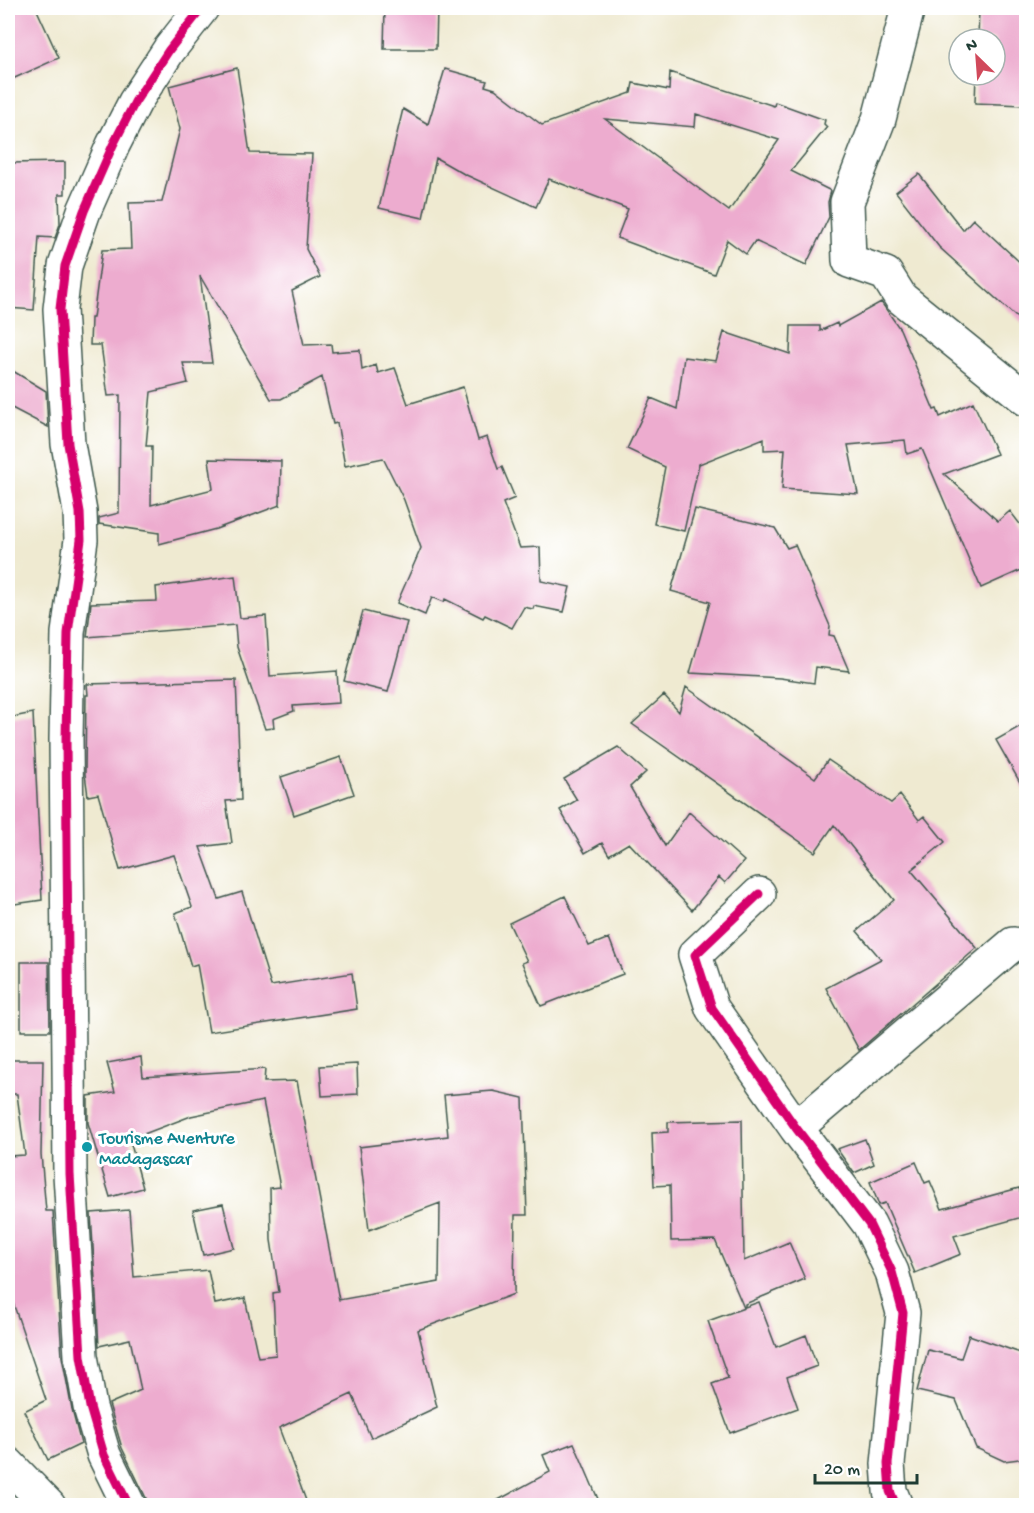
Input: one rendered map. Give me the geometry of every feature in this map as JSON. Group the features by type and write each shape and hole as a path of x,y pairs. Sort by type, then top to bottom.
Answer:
{"street":[{"path":"129,1506 104,1455 90,1407 81,1356 70,1174 66,739 68,633 81,540 80,512 68,444 60,309 65,266 84,211 113,146 135,102 169,50 202,8"},
{"path":"908,8 879,119 847,202 849,261 886,274 900,298 1026,399"},
{"path":"759,894 695,955 712,1008 796,1128 869,1224 892,1272 903,1313 888,1464 890,1491 896,1506"},
{"path":"796,1128 1013,945"},
{"path":"8,1464 49,1506"}],"building":[{"path":"8,8 36,8 59,58 8,81"},
{"path":"385,8 437,9 436,49 384,49"},
{"path":"979,8 1026,8 1024,105 975,103 976,87 1007,87 1007,27 978,27"},
{"path":"237,68 250,153 312,154 306,249 320,277 292,291 304,345 331,344 332,352 360,350 362,370 376,365 378,373 395,368 408,404 463,387 478,440 487,437 498,469 502,467 515,498 503,503 520,548 540,547 541,581 570,587 564,612 534,606 533,609 524,607 512,628 485,615 483,618 445,599 444,602 432,597 425,615 397,603 421,548 404,500 383,458 345,466 337,423 333,424 322,377 281,399 271,399 200,276 212,363 183,363 188,383 151,392 146,446 152,446 151,505 213,489 209,459 281,461 280,505 216,529 159,544 159,533 99,524 99,518 119,513 120,395 108,396 101,345 90,345 91,318 93,318 102,250 131,249 129,203 162,202 180,129 169,86"},
{"path":"445,69 487,81 485,86 495,89 542,125 631,93 633,83 669,90 670,72 774,106 775,102 825,120 824,124 827,127 791,171 831,191 828,202 829,217 806,265 755,241 746,254 727,240 714,274 617,238 628,209 549,179 536,207 464,174 436,158 423,218 379,208 403,109 428,124","holes":["696,114 779,140 729,211 605,119 695,127"]},
{"path":"65,162 65,194 59,194 60,224 55,238 39,237 34,310 8,308 8,234 12,208 11,163"},
{"path":"919,174 963,230 973,219 1026,268 1026,326 939,247 896,192"},
{"path":"881,302 900,329 934,410 937,409 940,417 973,402 997,454 944,474 998,521 1010,511 1026,532 1026,568 981,588 922,449 907,454 905,440 848,445 858,494 782,489 785,449 764,450 764,438 699,464 684,531 654,524 665,467 627,449 651,398 677,409 684,357 716,361 724,332 790,354 791,326 820,326 820,331 837,323 838,326"},
{"path":"8,368 46,391 48,427 8,406"},
{"path":"695,509 775,528 787,548 795,545 830,626 829,635 834,636 849,671 816,667 814,683 780,678 690,673 710,602 671,591"},
{"path":"235,576 240,618 266,616 270,676 337,671 339,703 293,706 294,711 273,719 274,728 265,729 237,647 235,625 87,637 91,603 157,601 156,587"},
{"path":"363,611 407,622 388,692 344,681"},
{"path":"236,680 241,800 226,801 232,843 200,847 219,899 242,892 271,986 352,973 357,1009 209,1032 197,964 191,966 175,913 192,907 174,855 120,870 98,794 88,796 85,774 86,695 88,695 87,684"},
{"path":"686,687 815,778 828,760 891,803 900,795 919,820 924,816 945,842 911,870 977,948 859,1050 826,988 881,959 857,931 894,900 834,825 815,852 632,724 664,695 679,712"},
{"path":"33,713 42,900 8,905 8,718"},
{"path":"1026,723 1026,793 996,740"},
{"path":"618,747 646,772 630,787 665,846 689,812 744,861 725,883 719,877 692,910 629,843 609,855 602,843 585,853 560,810 577,800 564,779"},
{"path":"341,757 354,794 294,815 281,777"},
{"path":"565,896 589,946 609,938 623,974 541,1006 522,963 527,961 509,923"},
{"path":"21,962 49,962 50,1031 21,1031"},
{"path":"141,1057 143,1077 265,1069 264,1082 297,1081 339,1300 439,1282 440,1203 369,1230 359,1147 448,1136 444,1095 493,1091 523,1098 527,1215 515,1215 514,1294 418,1330 437,1407 371,1438 352,1394 279,1428 308,1506 147,1506 146,1498 122,1448 109,1404 141,1390 130,1339 99,1346 91,1213 129,1210 134,1277 208,1270 215,1304 245,1298 258,1357 276,1355 273,1293 279,1292 271,1240 270,1188 280,1187 263,1101 191,1116 144,1134 129,1137 143,1188 110,1197 88,1123 88,1096 115,1092 107,1063"},
{"path":"8,1060 43,1060 41,1154 46,1211 53,1211 62,1357 81,1444 48,1460 24,1411 46,1400 8,1288 8,1156 25,1155 17,1094 8,1094"},
{"path":"357,1064 358,1094 322,1096 320,1066"},
{"path":"742,1120 744,1261 789,1242 805,1279 745,1304 745,1307 759,1302 776,1347 806,1335 817,1366 787,1377 798,1408 730,1433 712,1384 728,1378 708,1321 744,1308 715,1240 671,1241 670,1185 654,1186 652,1133 668,1132 668,1122"},
{"path":"865,1139 874,1164 854,1173 837,1149"},
{"path":"916,1162 925,1183 930,1181 942,1209 1019,1188 1020,1191 1026,1189 1026,1216 954,1236 961,1254 915,1273 885,1203 879,1205 870,1182"},
{"path":"223,1204 234,1248 203,1255 193,1210"},
{"path":"969,1335 1026,1355 1026,1458 1004,1461 976,1448 956,1400 917,1391 928,1350 961,1358"},
{"path":"574,1443 601,1506 487,1506 550,1472 543,1455"}],"cycle path":[{"path":"129,1506 104,1455 90,1407 81,1356 70,1174 66,739 68,633 81,540 80,512 68,444 60,309 65,266 84,211 113,145 135,102 169,50 202,8"},
{"path":"759,894 695,955 712,1008 796,1128 869,1224 892,1272 903,1313 888,1464 890,1491 896,1506"}],"place":[{"name":"Tourisme Aventure Madagascar","path":"87,1147"}]}
